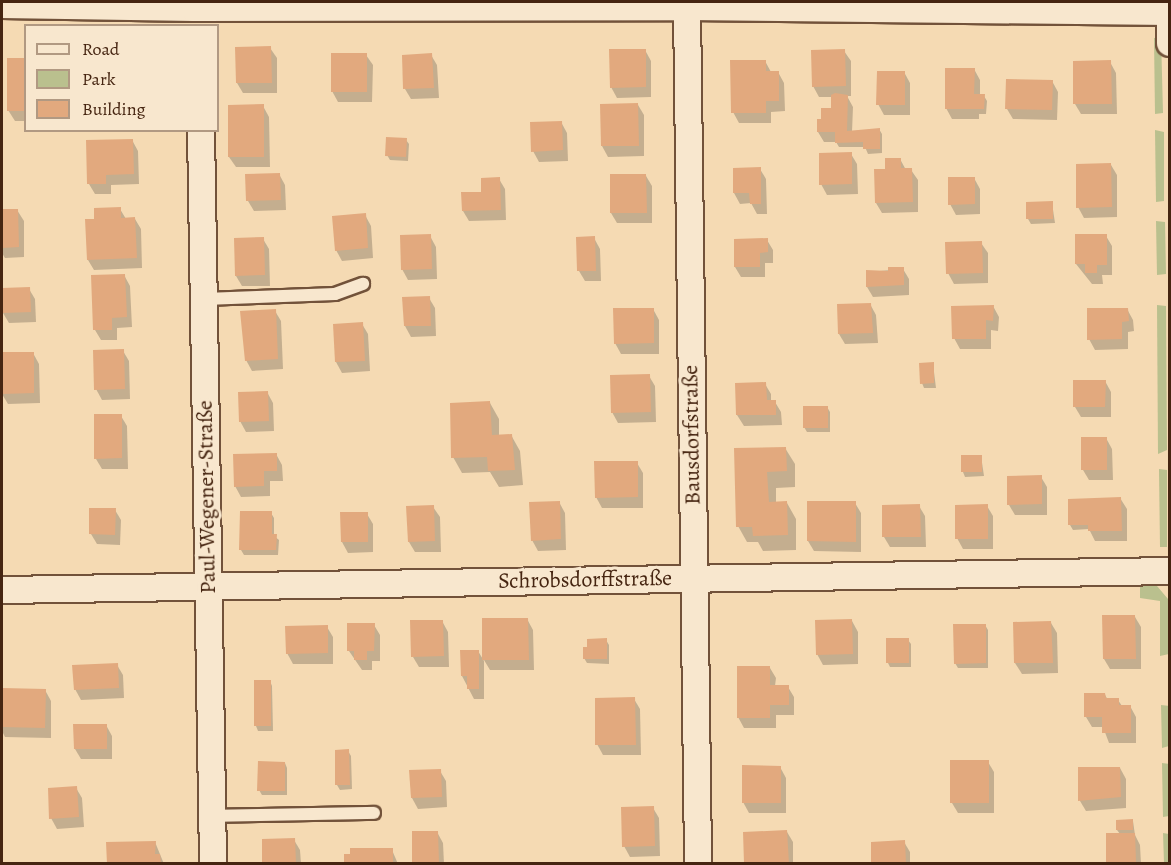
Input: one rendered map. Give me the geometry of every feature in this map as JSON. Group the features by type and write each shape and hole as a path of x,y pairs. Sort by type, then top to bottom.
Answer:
{"street":[{"path":"1169,2 1170,43"},
{"path":"2,5 194,12 687,7 1169,12"},
{"name":"Bausdorfstraße","path":"687,7 698,864"},
{"name":"Paul-Wegener-Straße","path":"201,132 213,864"},
{"name":"Schrobsdorffstraße","path":"2,590 1170,571"}],"lane":[{"path":"205,299 335,294 363,284"},
{"path":"212,816 374,813"}],"green space":[{"path":"1161,37 1163,113 1155,114 1154,38"},
{"path":"1155,130 1164,132 1164,201 1156,202"},
{"path":"1156,221 1165,222 1166,274 1157,275"},
{"path":"1157,305 1166,306 1167,450 1158,454"},
{"path":"1159,469 1167,470 1167,547 1160,547"},
{"path":"1140,583 1157,586 1168,599 1169,654 1160,656 1160,601 1140,598"},
{"path":"1161,705 1170,706 1169,746 1162,748"},
{"path":"1162,763 1170,764 1169,816 1163,817"},
{"path":"1163,833 1169,834 1169,863 1164,863"}],"building":[{"path":"271,46 272,83 236,83 235,47"},
{"path":"609,49 646,49 646,87 610,88"},
{"path":"845,49 846,86 812,87 811,50"},
{"path":"331,53 367,53 367,92 331,92"},
{"path":"432,53 434,88 403,89 402,55"},
{"path":"7,58 24,58 24,111 7,111"},
{"path":"730,60 766,60 766,71 779,71 779,101 766,101 766,113 731,113"},
{"path":"1111,60 1112,104 1073,104 1073,61"},
{"path":"945,68 975,68 974,94 985,94 984,109 945,109"},
{"path":"877,71 905,71 905,105 876,105"},
{"path":"1006,79 1053,80 1052,110 1005,109"},
{"path":"835,93 848,95 847,131 880,128 880,149 863,149 863,142 835,143 835,132 817,132 817,119 821,119 821,108 831,108 831,95"},
{"path":"638,103 639,146 601,146 600,104"},
{"path":"264,104 264,157 228,157 228,105"},
{"path":"562,121 563,150 531,152 530,122"},
{"path":"386,137 407,138 406,157 385,156"},
{"path":"133,139 134,174 106,175 106,184 87,184 86,140"},
{"path":"852,152 852,184 819,185 819,153"},
{"path":"885,158 901,158 901,168 912,168 913,202 875,203 874,169 885,169"},
{"path":"1111,163 1112,207 1076,208 1076,164"},
{"path":"761,167 761,204 750,204 749,193 733,193 733,168"},
{"path":"280,173 281,200 246,201 245,174"},
{"path":"610,174 646,174 647,213 610,213"},
{"path":"500,177 501,210 462,211 461,192 481,192 481,178"},
{"path":"948,177 975,177 975,204 948,205"},
{"path":"1053,201 1053,219 1026,219 1026,202"},
{"path":"121,207 121,218 135,217 137,258 87,260 85,219 94,219 94,208"},
{"path":"2,209 18,209 19,247 2,248"},
{"path":"366,213 368,248 335,251 332,216"},
{"path":"431,234 432,269 401,270 400,235"},
{"path":"1075,234 1107,234 1107,265 1097,265 1097,273 1085,273 1085,264 1075,264"},
{"path":"595,236 596,271 577,271 576,237"},
{"path":"264,237 265,275 235,276 234,238"},
{"path":"768,238 768,252 760,253 760,267 734,267 734,239"},
{"path":"982,241 983,273 946,274 945,242"},
{"path":"888,267 904,267 904,285 866,287 866,270 888,271"},
{"path":"125,274 127,317 112,318 112,330 93,330 91,275"},
{"path":"30,287 31,312 2,313 2,288"},
{"path":"430,296 431,326 404,326 402,297"},
{"path":"871,303 873,333 838,334 837,304"},
{"path":"994,305 993,321 986,320 986,339 952,339 951,306"},
{"path":"613,308 654,308 654,343 614,344"},
{"path":"1087,308 1128,308 1129,321 1122,322 1122,339 1087,340"},
{"path":"276,309 278,359 245,361 240,311"},
{"path":"363,322 365,361 335,362 333,324"},
{"path":"124,349 125,389 94,390 93,350"},
{"path":"2,352 34,352 34,393 2,394"},
{"path":"934,362 934,383 920,384 919,363"},
{"path":"650,374 651,412 611,413 610,375"},
{"path":"1073,380 1106,380 1105,407 1073,407"},
{"path":"766,382 767,400 776,400 776,415 736,415 735,383"},
{"path":"268,391 269,421 239,422 238,392"},
{"path":"490,401 492,435 512,434 515,470 488,471 487,457 451,458 450,403"},
{"path":"803,406 828,406 828,428 803,428"},
{"path":"94,414 122,414 122,458 94,459"},
{"path":"1081,437 1107,437 1107,470 1081,470"},
{"path":"786,447 787,471 767,472 769,502 787,501 788,535 753,536 752,527 736,527 734,448"},
{"path":"277,453 277,471 264,471 264,486 234,487 233,454"},
{"path":"961,455 982,455 982,472 961,472"},
{"path":"594,461 638,461 638,497 595,498"},
{"path":"1042,475 1042,504 1007,505 1007,476"},
{"path":"1121,497 1122,531 1088,531 1088,525 1068,525 1068,499"},
{"path":"560,501 561,539 531,541 529,502"},
{"path":"807,501 856,501 856,542 807,541"},
{"path":"920,504 921,537 882,537 882,505"},
{"path":"988,504 988,539 955,539 955,505"},
{"path":"434,505 435,541 408,542 406,506"},
{"path":"89,508 116,508 115,535 89,534"},
{"path":"240,511 272,511 272,534 277,534 276,550 239,550"},
{"path":"340,512 368,512 368,542 341,542"},
{"path":"1102,615 1135,615 1136,659 1103,659"},
{"path":"482,618 528,618 529,660 482,660"},
{"path":"852,619 853,654 816,655 815,620"},
{"path":"410,620 443,620 444,656 411,657"},
{"path":"1051,621 1053,663 1014,663 1013,622"},
{"path":"347,623 375,623 374,651 367,651 367,660 354,660 354,651 347,651"},
{"path":"953,624 986,624 986,663 954,664"},
{"path":"328,625 328,653 286,654 285,626"},
{"path":"607,638 607,659 583,659 583,647 587,647 587,639"},
{"path":"886,638 909,638 909,663 886,663"},
{"path":"460,650 479,650 479,689 467,689 467,676 461,676"},
{"path":"118,663 119,688 74,690 72,665"},
{"path":"737,666 770,666 770,685 789,685 789,705 770,705 770,718 737,718"},
{"path":"254,680 271,680 271,726 254,726"},
{"path":"2,688 46,689 45,728 2,727"},
{"path":"1084,693 1105,693 1106,698 1119,698 1119,705 1131,705 1131,733 1102,733 1102,717 1084,717"},
{"path":"635,697 636,745 595,745 595,698"},
{"path":"73,724 107,724 107,749 74,749"},
{"path":"349,749 350,785 335,785 335,750"},
{"path":"950,760 989,760 989,803 950,803"},
{"path":"258,761 285,762 285,791 257,791"},
{"path":"742,765 781,766 781,803 742,803"},
{"path":"1078,767 1120,767 1121,797 1078,801"},
{"path":"441,769 442,797 411,798 409,770"},
{"path":"77,786 79,817 49,819 48,788"},
{"path":"654,806 655,846 622,847 621,807"},
{"path":"1133,819 1133,830 1116,830 1116,820"},
{"path":"787,830 789,864 744,864 743,832"},
{"path":"412,831 438,831 439,864 412,864"},
{"path":"1106,833 1135,833 1136,862 1106,863"},
{"path":"295,838 296,864 262,864 262,839"},
{"path":"905,840 906,864 871,864 871,842"},
{"path":"156,841 155,854 160,854 161,864 107,864 106,842"},
{"path":"350,848 393,848 393,864 344,864 344,854 350,854"}]}
